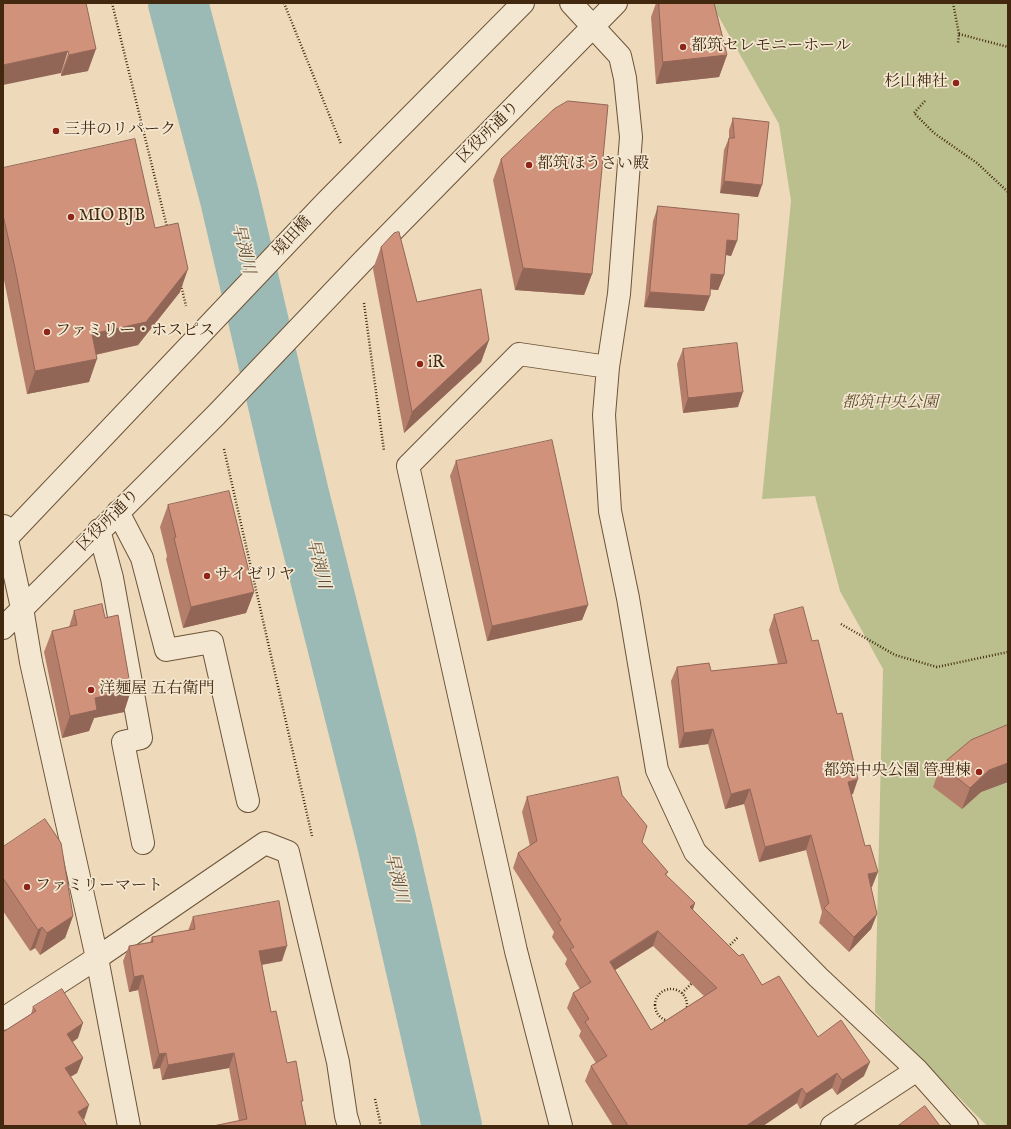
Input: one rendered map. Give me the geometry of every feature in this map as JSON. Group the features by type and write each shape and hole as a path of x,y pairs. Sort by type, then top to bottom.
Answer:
{"street":[{"name":"境田橋","path":"4,534 178,359 326,203 524,3"},
{"path":"571,3 620,56 625,78 631,137 619,294 608,367 604,415 610,511 628,598 657,770 695,852 818,977 917,1070 967,1126"},
{"name":"区役所通り","path":"3,628 99,530 216,415 361,263 616,3"},
{"path":"561,1126 516,951 408,466 519,354 608,367"},
{"path":"118,512 142,558 166,650 212,642 248,801"},
{"path":"99,530 112,578 140,738 123,742 143,844"},
{"path":"4,534 22,608 31,662 97,958 129,1126"},
{"path":"3,1019 97,958 265,843 288,852 338,1062 348,1126"},
{"path":"832,1126 917,1070"}],"path":[{"path":"112,3 167,228"},
{"path":"284,3 341,144"},
{"path":"953,3 959,34 958,43"},
{"path":"959,34 1008,47"},
{"path":"925,101 914,113 934,133 977,163 1008,192"},
{"path":"180,282 186,306"},
{"path":"225,453 313,839"},
{"path":"841,624 895,655 937,667 1008,652"},
{"path":"726,949 759,917"},
{"path":"682,993 698,976"},
{"path":"665,989 674,989 682,993 687,1000 687,1009 683,1016 676,1021 667,1022 659,1018 654,1011 654,1002 658,994 665,989"},
{"path":"374,1096 381,1126"}],"green space":[{"name":"都筑中央公園","path":"711,3 1008,3 1008,1126 987,1126 875,1012 883,669 840,591 815,496 762,499 791,201 779,124"}],"building":[{"path":"3,3 86,3 96,49 69,55 68,51 3,65"},
{"path":"659,3 714,3 727,55 663,62"},
{"path":"568,101 608,105 592,274 523,268 501,159 554,109"},
{"path":"733,118 769,122 762,185 724,181 729,138 734,138"},
{"path":"135,139 155,228 178,223 188,269 146,322 92,334 97,359 35,371 3,215 3,168"},
{"path":"658,206 739,214 737,241 727,240 724,275 711,274 710,296 650,292"},
{"path":"399,232 417,302 481,289 489,340 412,412 381,247 394,233"},
{"path":"737,343 743,392 688,398 683,349"},
{"path":"552,440 588,605 492,626 456,461"},
{"path":"229,491 254,592 191,607 174,538 176,537 168,505"},
{"path":"102,604 105,618 118,615 131,690 95,698 97,710 70,716 52,631 77,625 74,611"},
{"path":"803,607 812,641 818,640 837,714 842,713 858,779 848,782 865,846 870,845 878,872 868,874 877,914 854,937 824,908 829,903 811,835 765,847 750,789 731,794 713,729 684,733 677,667 709,663 711,671 787,663 774,615"},
{"path":"1007,725 1008,763 989,770 970,788 941,765 971,740"},
{"path":"618,777 622,795 647,826 642,842 668,872 665,874 695,903 690,907 739,956 743,954 762,985 779,976 818,1037 841,1020 870,1062 842,1080 837,1073 806,1094 802,1088 746,1126 628,1126 591,1066 607,1056 585,1022 589,1019 573,993 591,982 570,949 574,947 558,922 561,920 518,853 537,841 527,797","holes":["658,931 717,988 651,1030 610,962"]},
{"path":"45,819 61,843 73,916 47,933 42,927 38,930 3,878 3,847"},
{"path":"279,901 287,946 259,951 271,1012 276,1011 287,1063 296,1061 306,1126 213,1126 247,1119 234,1053 168,1065 166,1053 159,1054 143,975 134,977 129,946 153,942 152,937 195,929 193,917"},
{"path":"62,989 83,1023 67,1034 83,1058 65,1068 89,1105 78,1112 87,1126 3,1126 3,1032 36,1011 33,1007"},
{"path":"925,1106 940,1126 898,1126"}],"waterway":[{"name":"早渕川","path":"178,3 229,195 299,494 386,839 452,1126"}],"place":[{"name":"都筑セレモニーホール","path":"683,47"},
{"name":"杉山神社","path":"956,83"},
{"name":"三井のリパーク","path":"56,131"},
{"name":"都筑ほうさい殿","path":"529,165"},
{"name":"MIO BJB","path":"71,217"},
{"name":"ファミリー・ホスピス","path":"47,332"},
{"name":"iR","path":"420,364"},
{"name":"サイゼリヤ","path":"207,576"},
{"name":"洋麺屋 五右衛門","path":"91,690"},
{"name":"都筑中央公園 管理棟","path":"979,772"},
{"name":"ファミリーマート","path":"27,887"}]}
